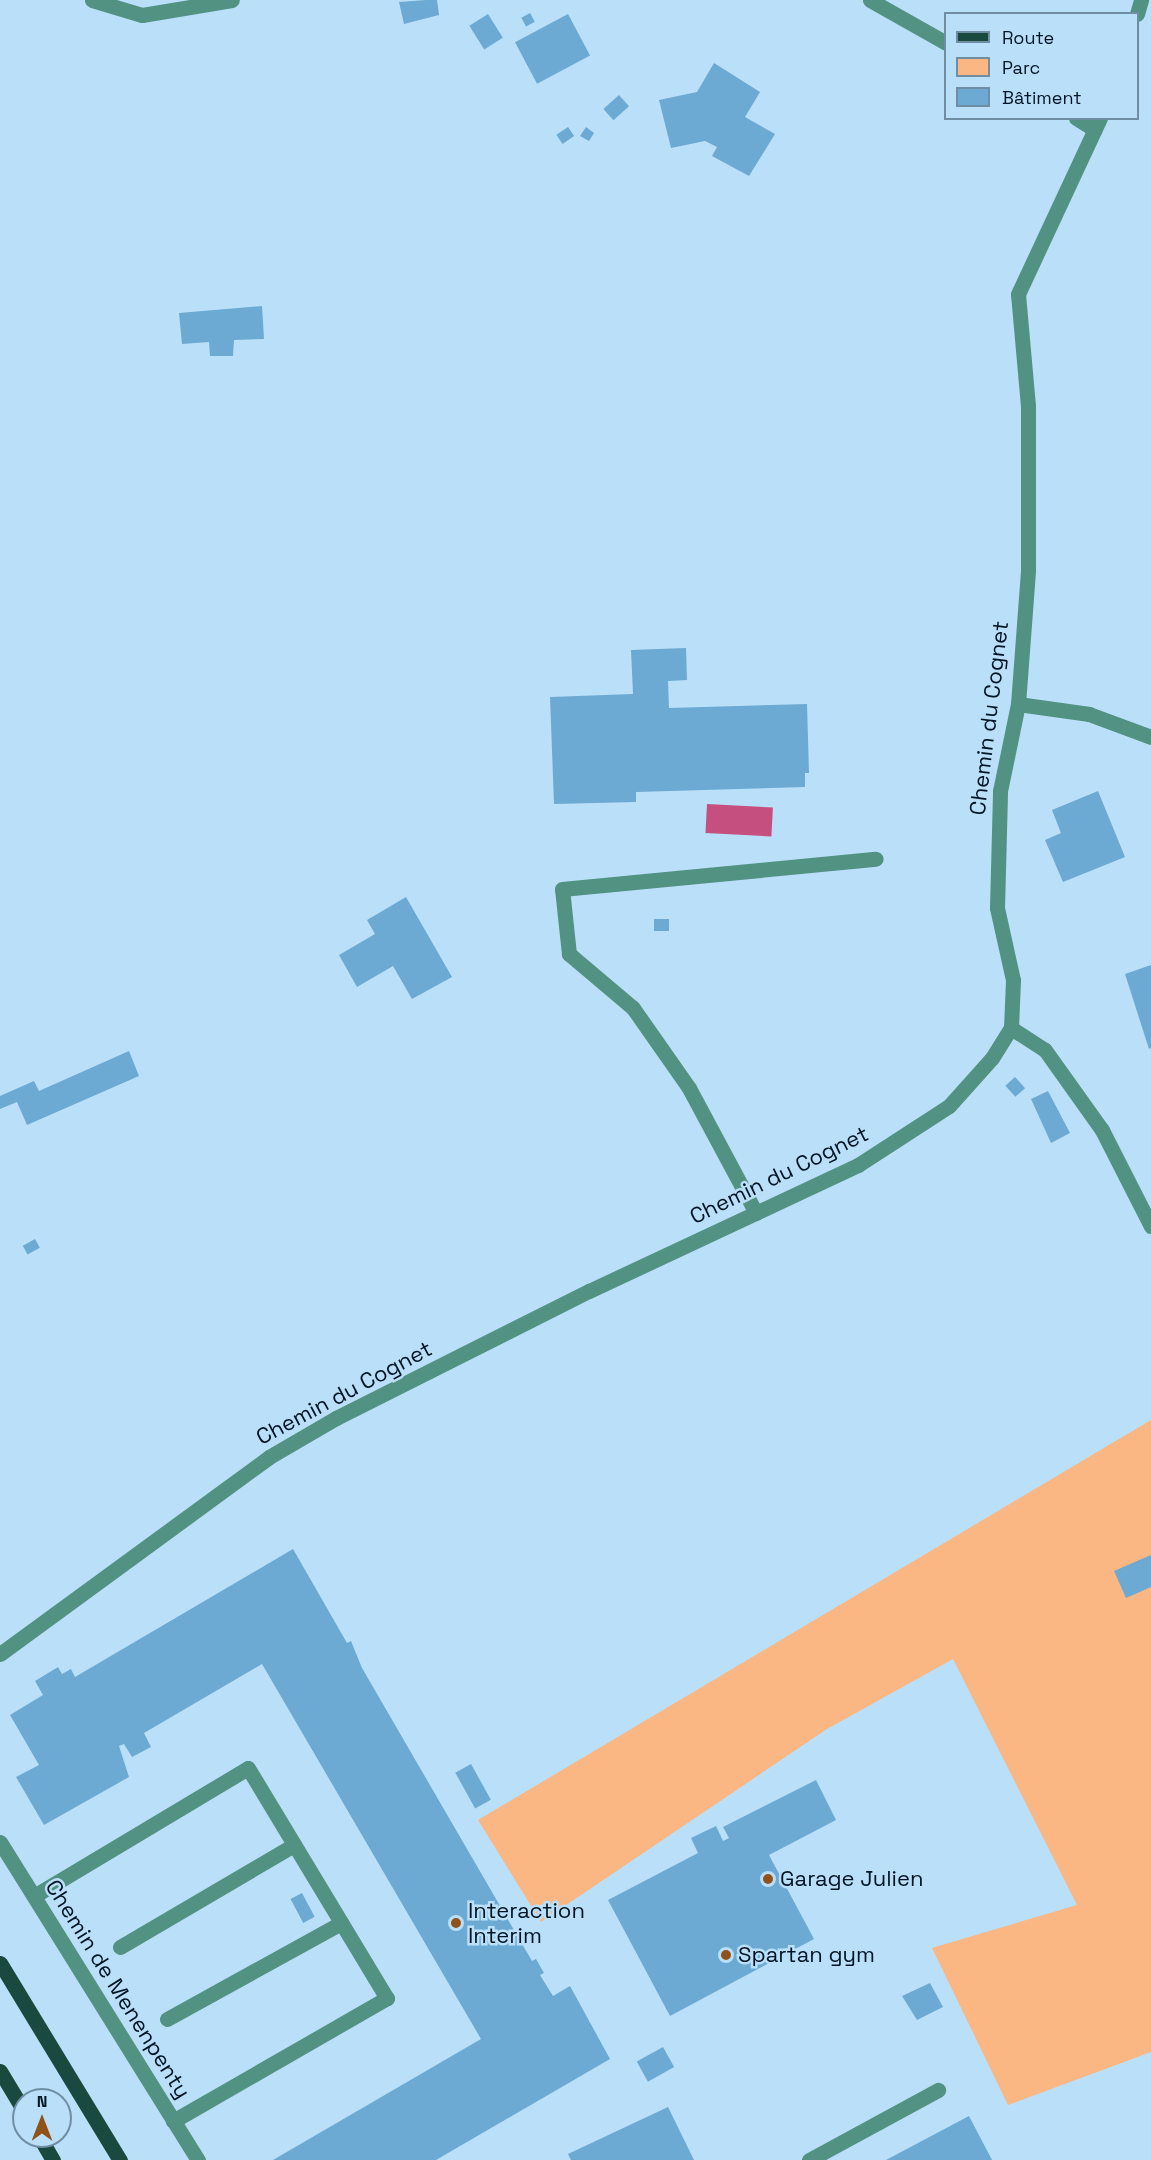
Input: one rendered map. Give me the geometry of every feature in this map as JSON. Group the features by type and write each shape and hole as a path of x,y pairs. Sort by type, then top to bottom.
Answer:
{"main road":[{"path":"0,1963 120,2160"},
{"path":"0,2071 12,2091"}],"street":[{"path":"92,0 142,15 232,0"},
{"path":"870,0 944,43"},
{"path":"1083,120 1098,124"},
{"name":"Chemin du Cognet","path":"0,1654 278,1451 336,1418 590,1291 858,1165 949,1106 992,1058 1011,1028 1013,980 997,908 999,791 1018,704 1028,570 1028,406 1018,294 1098,124"},
{"path":"1018,704 1089,714 1151,737"},
{"path":"756,1213 689,1088 633,1008 569,954 562,889 876,859"},
{"path":"1011,1028 1045,1050 1071,1085 1102,1130 1151,1226"},
{"path":"34,1896 248,1768 387,1998 173,2121"},
{"name":"Chemin de Menenpenty","path":"0,1842 198,2160"},
{"path":"120,1947 294,1845"},
{"path":"167,2019 341,1923"},
{"path":"809,2160 938,2090"}],"green space":[{"path":"1151,1420 1151,2052 1008,2105 932,1948 1077,1905 953,1659 827,1729 541,1922 478,1820"}],"shaded area":[{"path":"707,804 773,807 771,836 705,833"}],"building":[{"path":"437,0 439,15 404,24 399,2"},
{"path":"530,13 535,22 526,27 521,18"},
{"path":"488,14 503,38 484,49 469,26"},
{"path":"568,14 590,55 537,84 515,42"},
{"path":"714,63 760,92 745,117 775,134 749,176 712,156 717,147 705,141 671,148 659,100 697,92"},
{"path":"619,95 629,106 613,120 603,109"},
{"path":"568,127 574,136 563,144 556,135"},
{"path":"586,127 594,133 589,141 580,136"},
{"path":"262,306 264,339 234,340 233,356 210,356 209,342 182,344 179,313"},
{"path":"686,648 687,680 668,681 669,708 807,704 809,773 805,773 805,787 636,792 636,802 554,804 550,697 633,694 631,650"},
{"path":"1098,791 1125,857 1063,882 1045,840 1061,833 1052,810"},
{"path":"406,897 452,977 412,999 393,966 357,987 339,955 375,934 367,920"},
{"path":"654,919 669,919 669,931 654,931"},
{"path":"1151,965 1151,1048 1149,1049 1125,974"},
{"path":"129,1051 139,1076 27,1125 17,1102 0,1109 0,1096 34,1081 39,1091"},
{"path":"1015,1077 1025,1088 1015,1097 1005,1086"},
{"path":"1048,1091 1070,1133 1051,1143 1031,1099"},
{"path":"35,1239 40,1248 28,1255 23,1246"},
{"path":"293,1549 347,1643 351,1641 362,1668 532,1961 536,1959 544,1973 540,1975 553,1996 570,1986 610,2059 436,2160 273,2160 481,2039 262,1664 144,1733 151,1747 132,1757 124,1744 119,1746 129,1777 44,1825 16,1777 39,1765 10,1715 43,1695 35,1681 58,1667 62,1674 71,1669 75,1677"},
{"path":"1151,1555 1151,1587 1126,1598 1114,1571"},
{"path":"471,1764 491,1800 475,1809 455,1773"},
{"path":"816,1780 836,1820 769,1855 814,1939 670,2016 608,1900 698,1853 691,1838 716,1826 723,1841 729,1838 723,1827"},
{"path":"302,1893 315,1917 303,1923 291,1899"},
{"path":"930,1983 943,2007 917,2020 902,1996"},
{"path":"663,2047 674,2067 648,2082 637,2062"},
{"path":"668,2107 694,2160 571,2160 568,2154"},
{"path":"969,2116 992,2160 886,2160"}],"place":[{"name":"Garage Julien","path":"768,1879"},
{"name":"Interaction Interim","path":"456,1923"},
{"name":"Spartan gym","path":"726,1955"}]}
